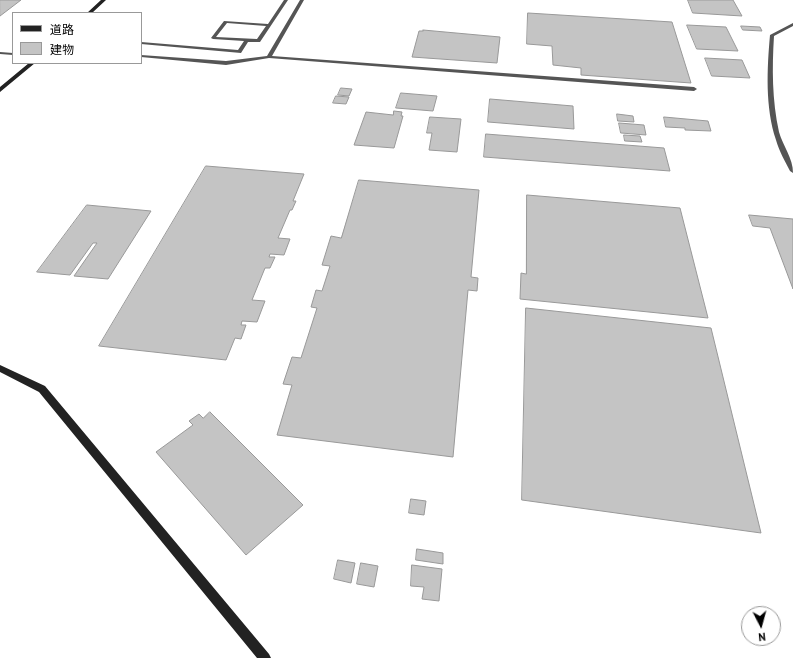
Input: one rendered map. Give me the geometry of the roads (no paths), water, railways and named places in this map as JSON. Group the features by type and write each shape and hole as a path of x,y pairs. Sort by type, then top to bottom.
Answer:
{"street":[{"path":"90,12 104,0"},
{"path":"269,25 226,22 213,38 258,41 269,25 286,0"},
{"path":"269,57 302,0"},
{"path":"793,24 772,35 769,71 771,99 777,136 793,171"},
{"path":"142,43 239,52 247,40"},
{"path":"0,53 12,54"},
{"path":"142,56 226,63 269,57 694,89"},
{"path":"0,90 31,64"},
{"path":"0,368 42,389 265,658"}]}
